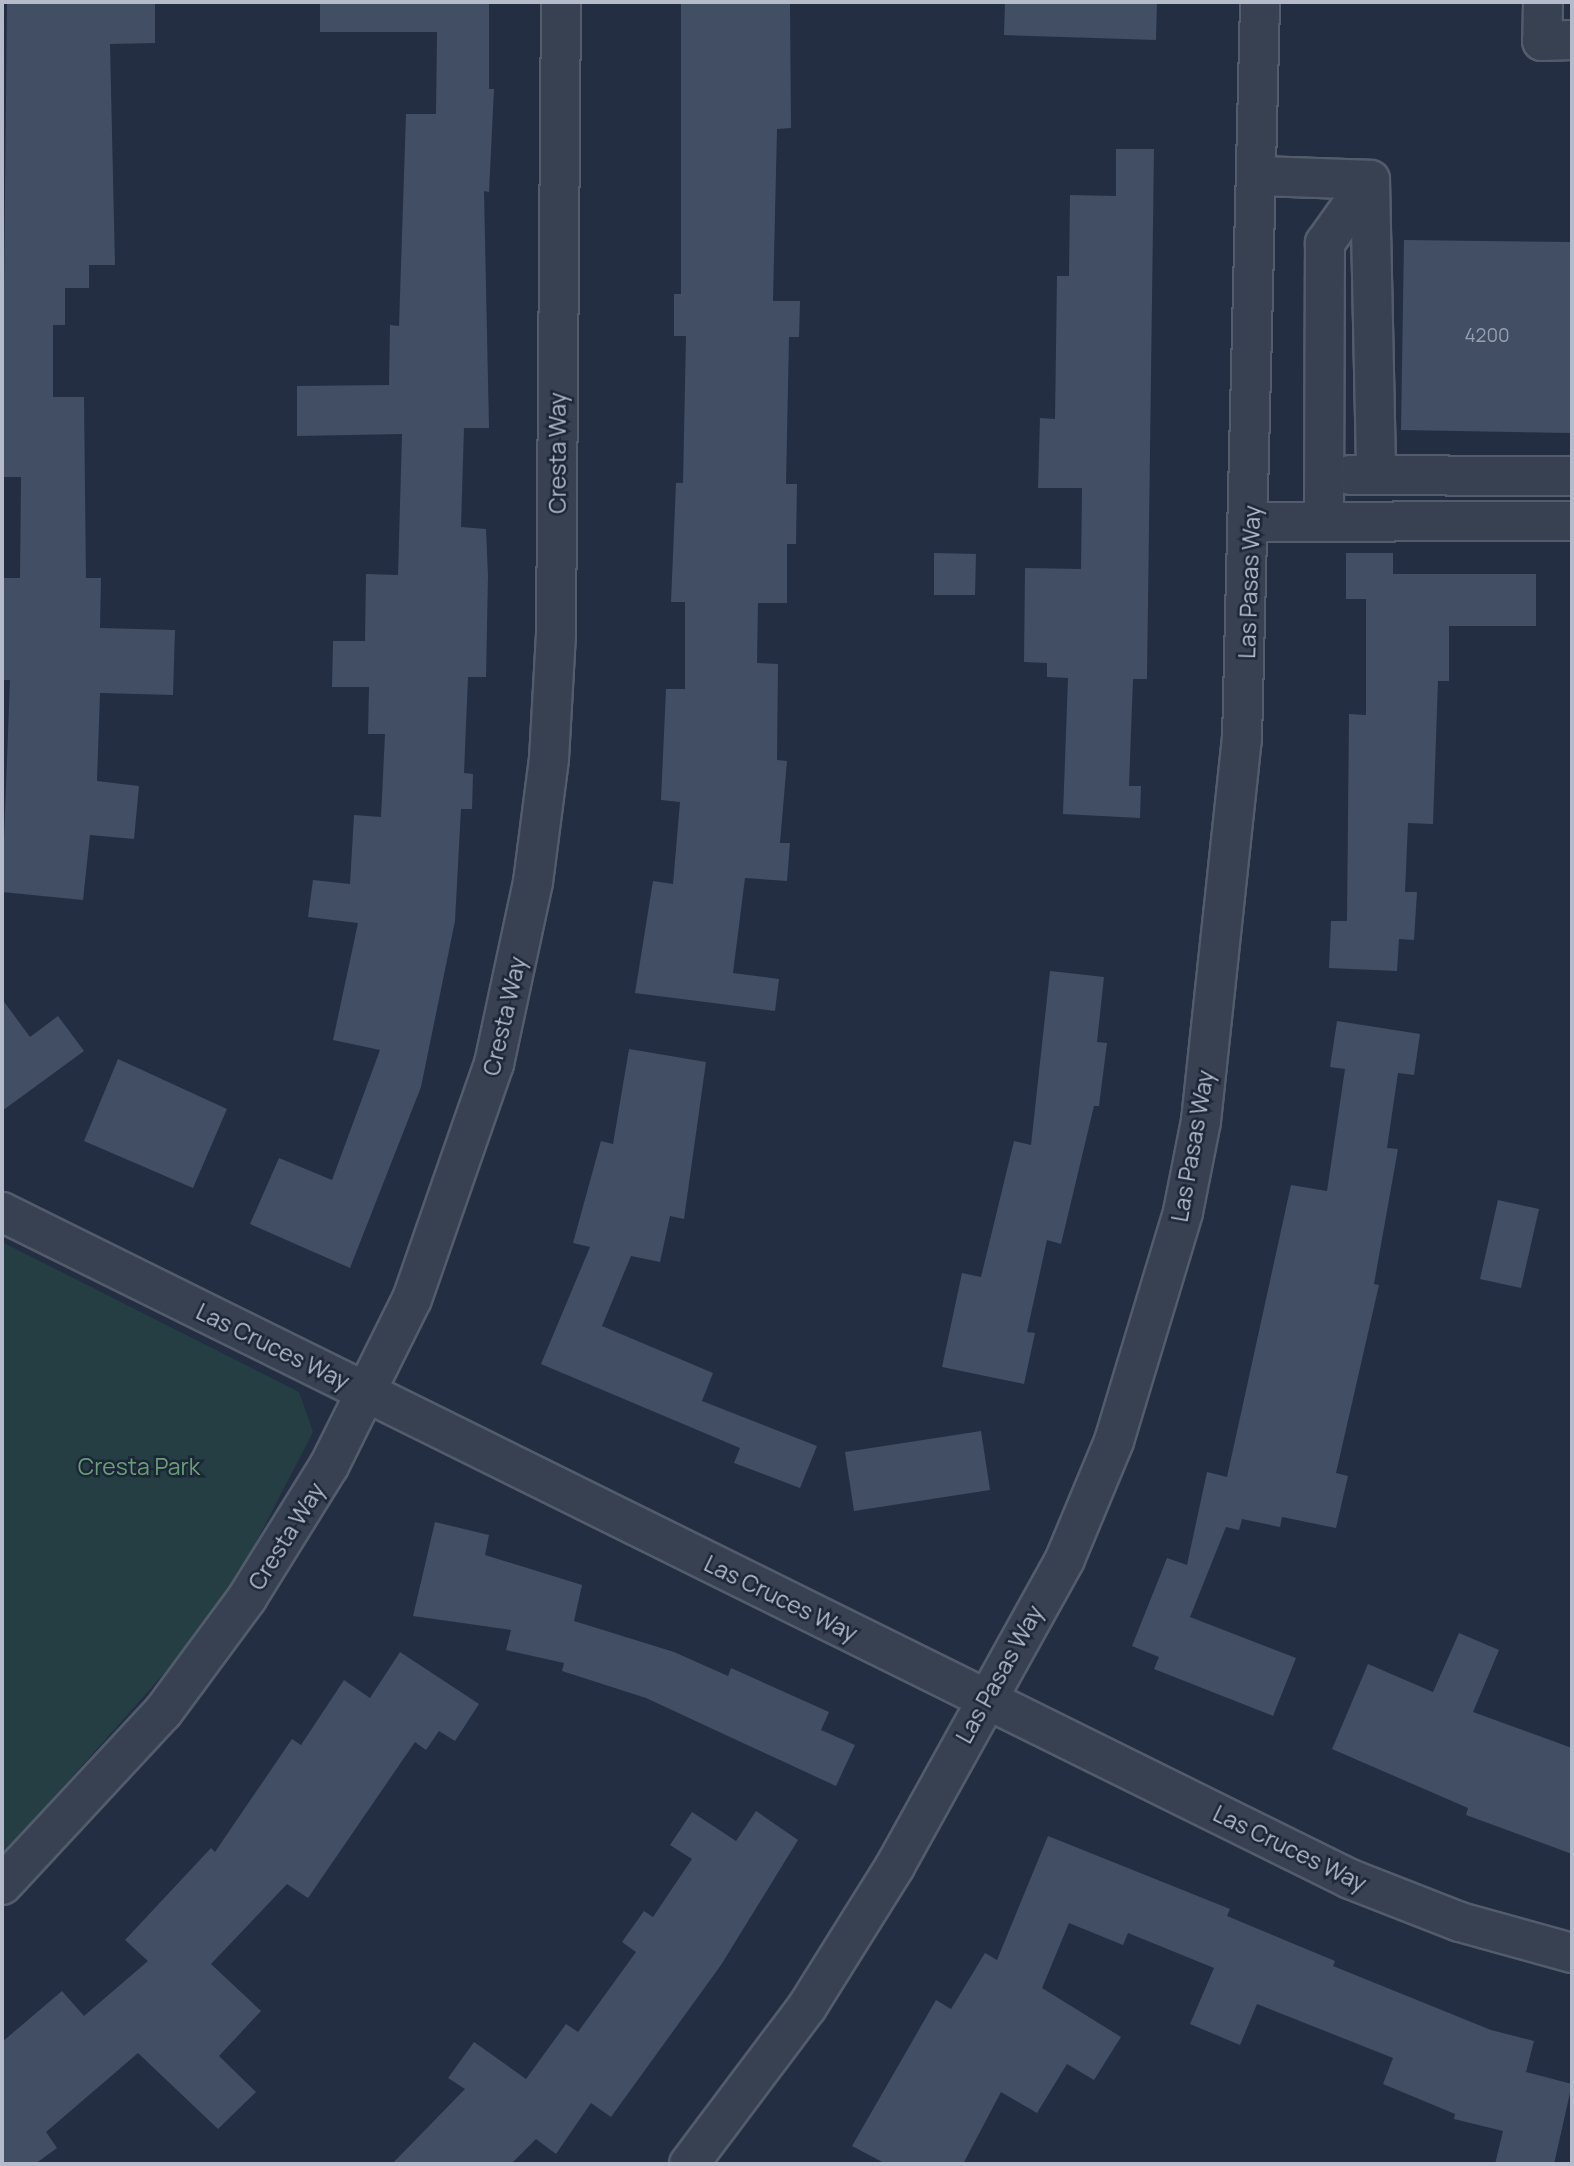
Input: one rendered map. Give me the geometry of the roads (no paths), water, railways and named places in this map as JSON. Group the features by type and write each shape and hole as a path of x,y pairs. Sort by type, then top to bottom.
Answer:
{"street":[{"name":"Cresta Way","path":"2,1885 61,1829 163,1712 247,1598 368,1393 412,1299 466,1153 494,1064 533,882 556,634 561,2"},
{"name":"Las Pasas Way","path":"689,2164 807,2007 895,1866 983,1698 1065,1559 1114,1441 1183,1212 1201,1121 1231,872 1252,522 1260,2"},
{"path":"1543,2 1542,41 1572,40"},
{"path":"1258,176 1370,180"},
{"path":"1324,519 1325,243 1370,180"},
{"path":"1370,180 1376,475"},
{"path":"1324,475 1572,476"},
{"path":"1252,522 1324,519 1572,522"},
{"name":"Las Cruces Way","path":"2,1212 1350,1879 1460,1922 1572,1953"}],"park label":[{"name":"Cresta Park","path":"139,1466"}]}
